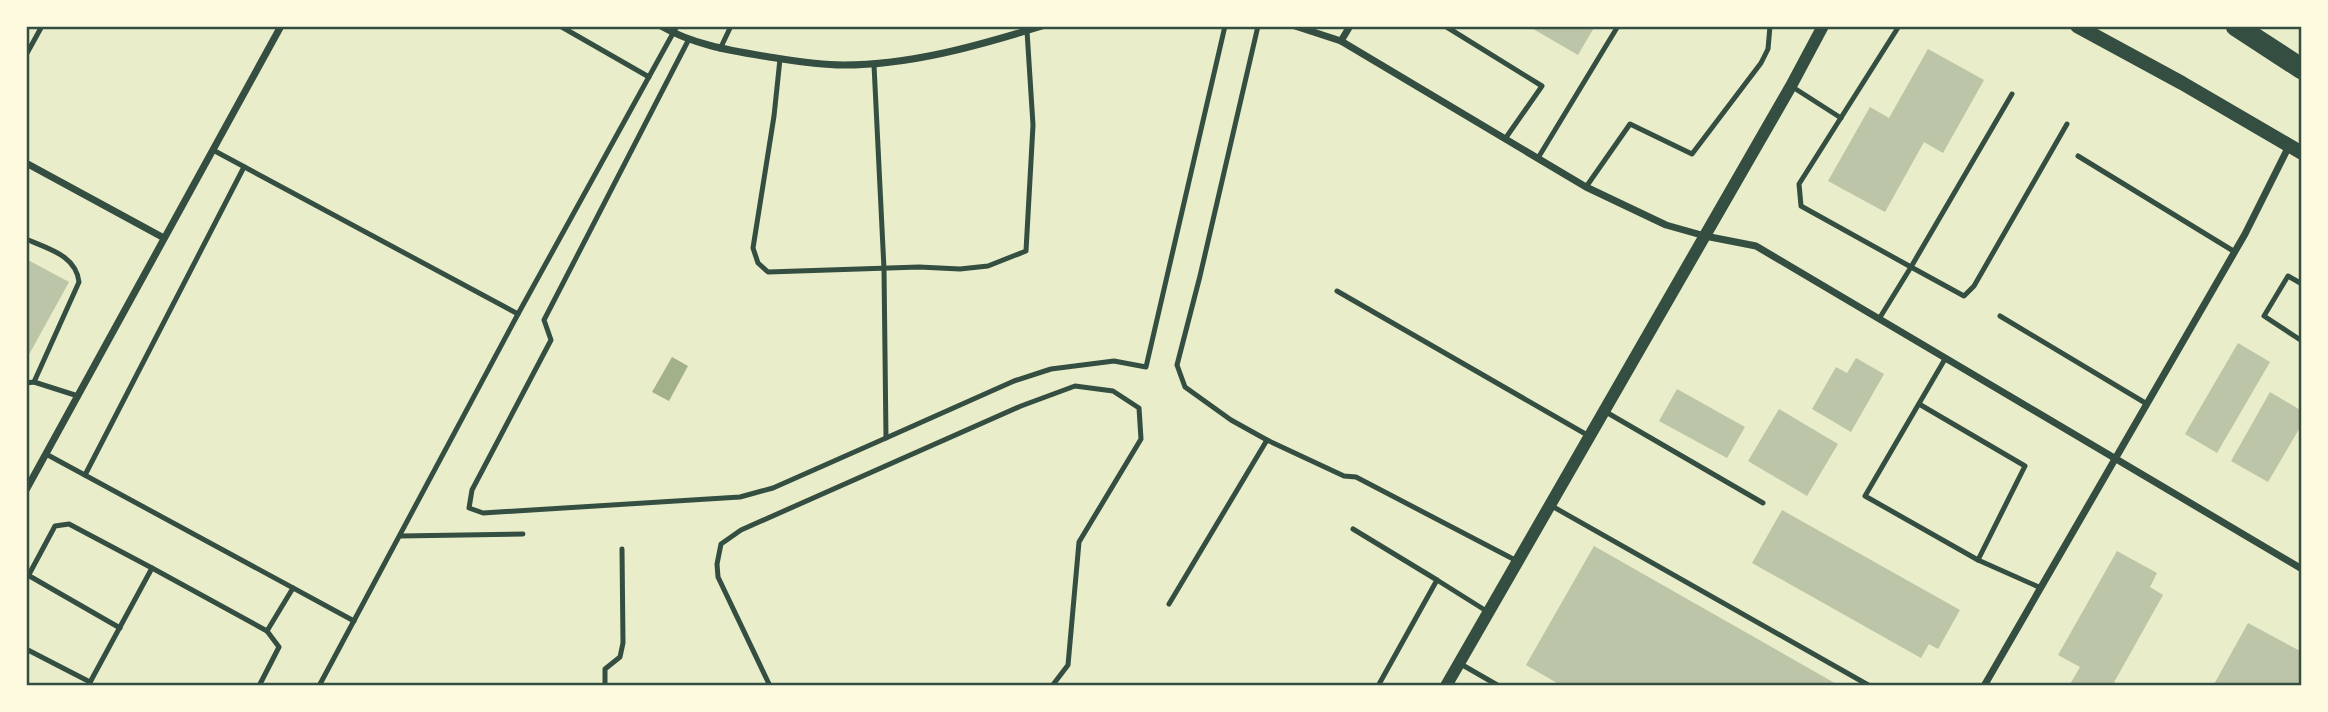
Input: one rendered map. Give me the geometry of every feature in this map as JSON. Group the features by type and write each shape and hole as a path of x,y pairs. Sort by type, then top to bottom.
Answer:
{"highway":[{"path":"2236,26 2302,69"}],"main road":[{"path":"2077,26 2295,149"}],"street":[{"path":"661,26 720,49 839,65 874,65 969,48 1042,26"},
{"path":"1295,26 1341,41 1586,187 1666,225 1756,246 2302,569"},
{"path":"1341,41 1350,26"},
{"path":"1446,686 1823,26"},
{"path":"26,490 280,29"},
{"path":"1984,686 2295,149"},
{"path":"26,163 164,238"}],"lane":[{"path":"26,55 42,26"},
{"path":"269,26 280,29"},
{"path":"560,26 649,77"},
{"path":"720,49 731,26"},
{"path":"689,39 544,320 551,340 472,490 469,508 483,513 740,498 773,488 1014,381 1051,369 1114,361 1146,367 1225,26"},
{"path":"1258,26 1177,365 1185,387 1231,420 1267,440 1344,476 1356,477 1517,561"},
{"path":"1446,26 1542,86 1505,139"},
{"path":"1538,158 1618,26"},
{"path":"1586,187 1630,124 1692,154 1761,63 1768,49 1770,26"},
{"path":"1899,26 1800,184 1801,206 1964,296 1974,286 2067,124"},
{"path":"319,686 518,314 675,30"},
{"path":"780,59 774,116 752,248 758,263 768,272 919,267 960,269 988,266 1026,251 1033,125 1027,31"},
{"path":"874,65 884,269 886,438"},
{"path":"1791,86 1841,118"},
{"path":"1879,319 2012,94"},
{"path":"213,150 518,314"},
{"path":"2078,156 2235,252"},
{"path":"85,475 244,167"},
{"path":"26,239 69,260 78,272 79,282 34,382"},
{"path":"2302,284 2288,276 2264,316 2302,341"},
{"path":"1338,290 1589,436"},
{"path":"2000,316 2147,404"},
{"path":"1945,359 1865,496 1978,560 2041,588"},
{"path":"26,383 34,382 78,396"},
{"path":"770,686 718,577 717,564 721,544 741,530 1021,406 1075,386 1113,391 1139,408 1141,439 1079,542 1068,664 1052,686"},
{"path":"1919,404 2025,466 1978,560"},
{"path":"1604,410 1763,503"},
{"path":"1170,604 1267,440"},
{"path":"46,454 354,621"},
{"path":"1550,505 1870,686"},
{"path":"120,628 27,576 55,526 69,524 267,631 279,647 259,686"},
{"path":"1353,529 1488,611"},
{"path":"400,536 523,534"},
{"path":"605,686 605,669 620,657 623,643 622,549"},
{"path":"26,649 89,684 152,568"},
{"path":"1378,686 1437,580"},
{"path":"267,631 293,587"},
{"path":"1460,663 1499,686"}],"shaded area":[{"path":"672,357 688,366 669,401 652,392"}],"building":[{"path":"1528,26 1595,26 1578,55"},
{"path":"1928,49 1984,80 1943,153 1924,142 1885,212 1828,181 1870,107 1889,118"},
{"path":"26,259 69,282 26,360"},
{"path":"2238,343 2270,362 2217,453 2185,434"},
{"path":"1856,358 1884,374 1851,432 1812,409 1836,367 1847,373"},
{"path":"1677,389 1745,427 1727,458 1659,421"},
{"path":"2270,392 2302,411 2302,424 2268,482 2231,461"},
{"path":"1779,409 1838,444 1807,496 1748,461"},
{"path":"1782,510 1960,610 1938,649 1929,644 1921,658 1752,563"},
{"path":"1594,546 1840,686 1562,686 1526,665"},
{"path":"2117,551 2157,573 2150,587 2163,595 2112,686 2069,686 2080,667 2058,655"},
{"path":"2248,623 2302,652 2302,686 2213,686"}]}
